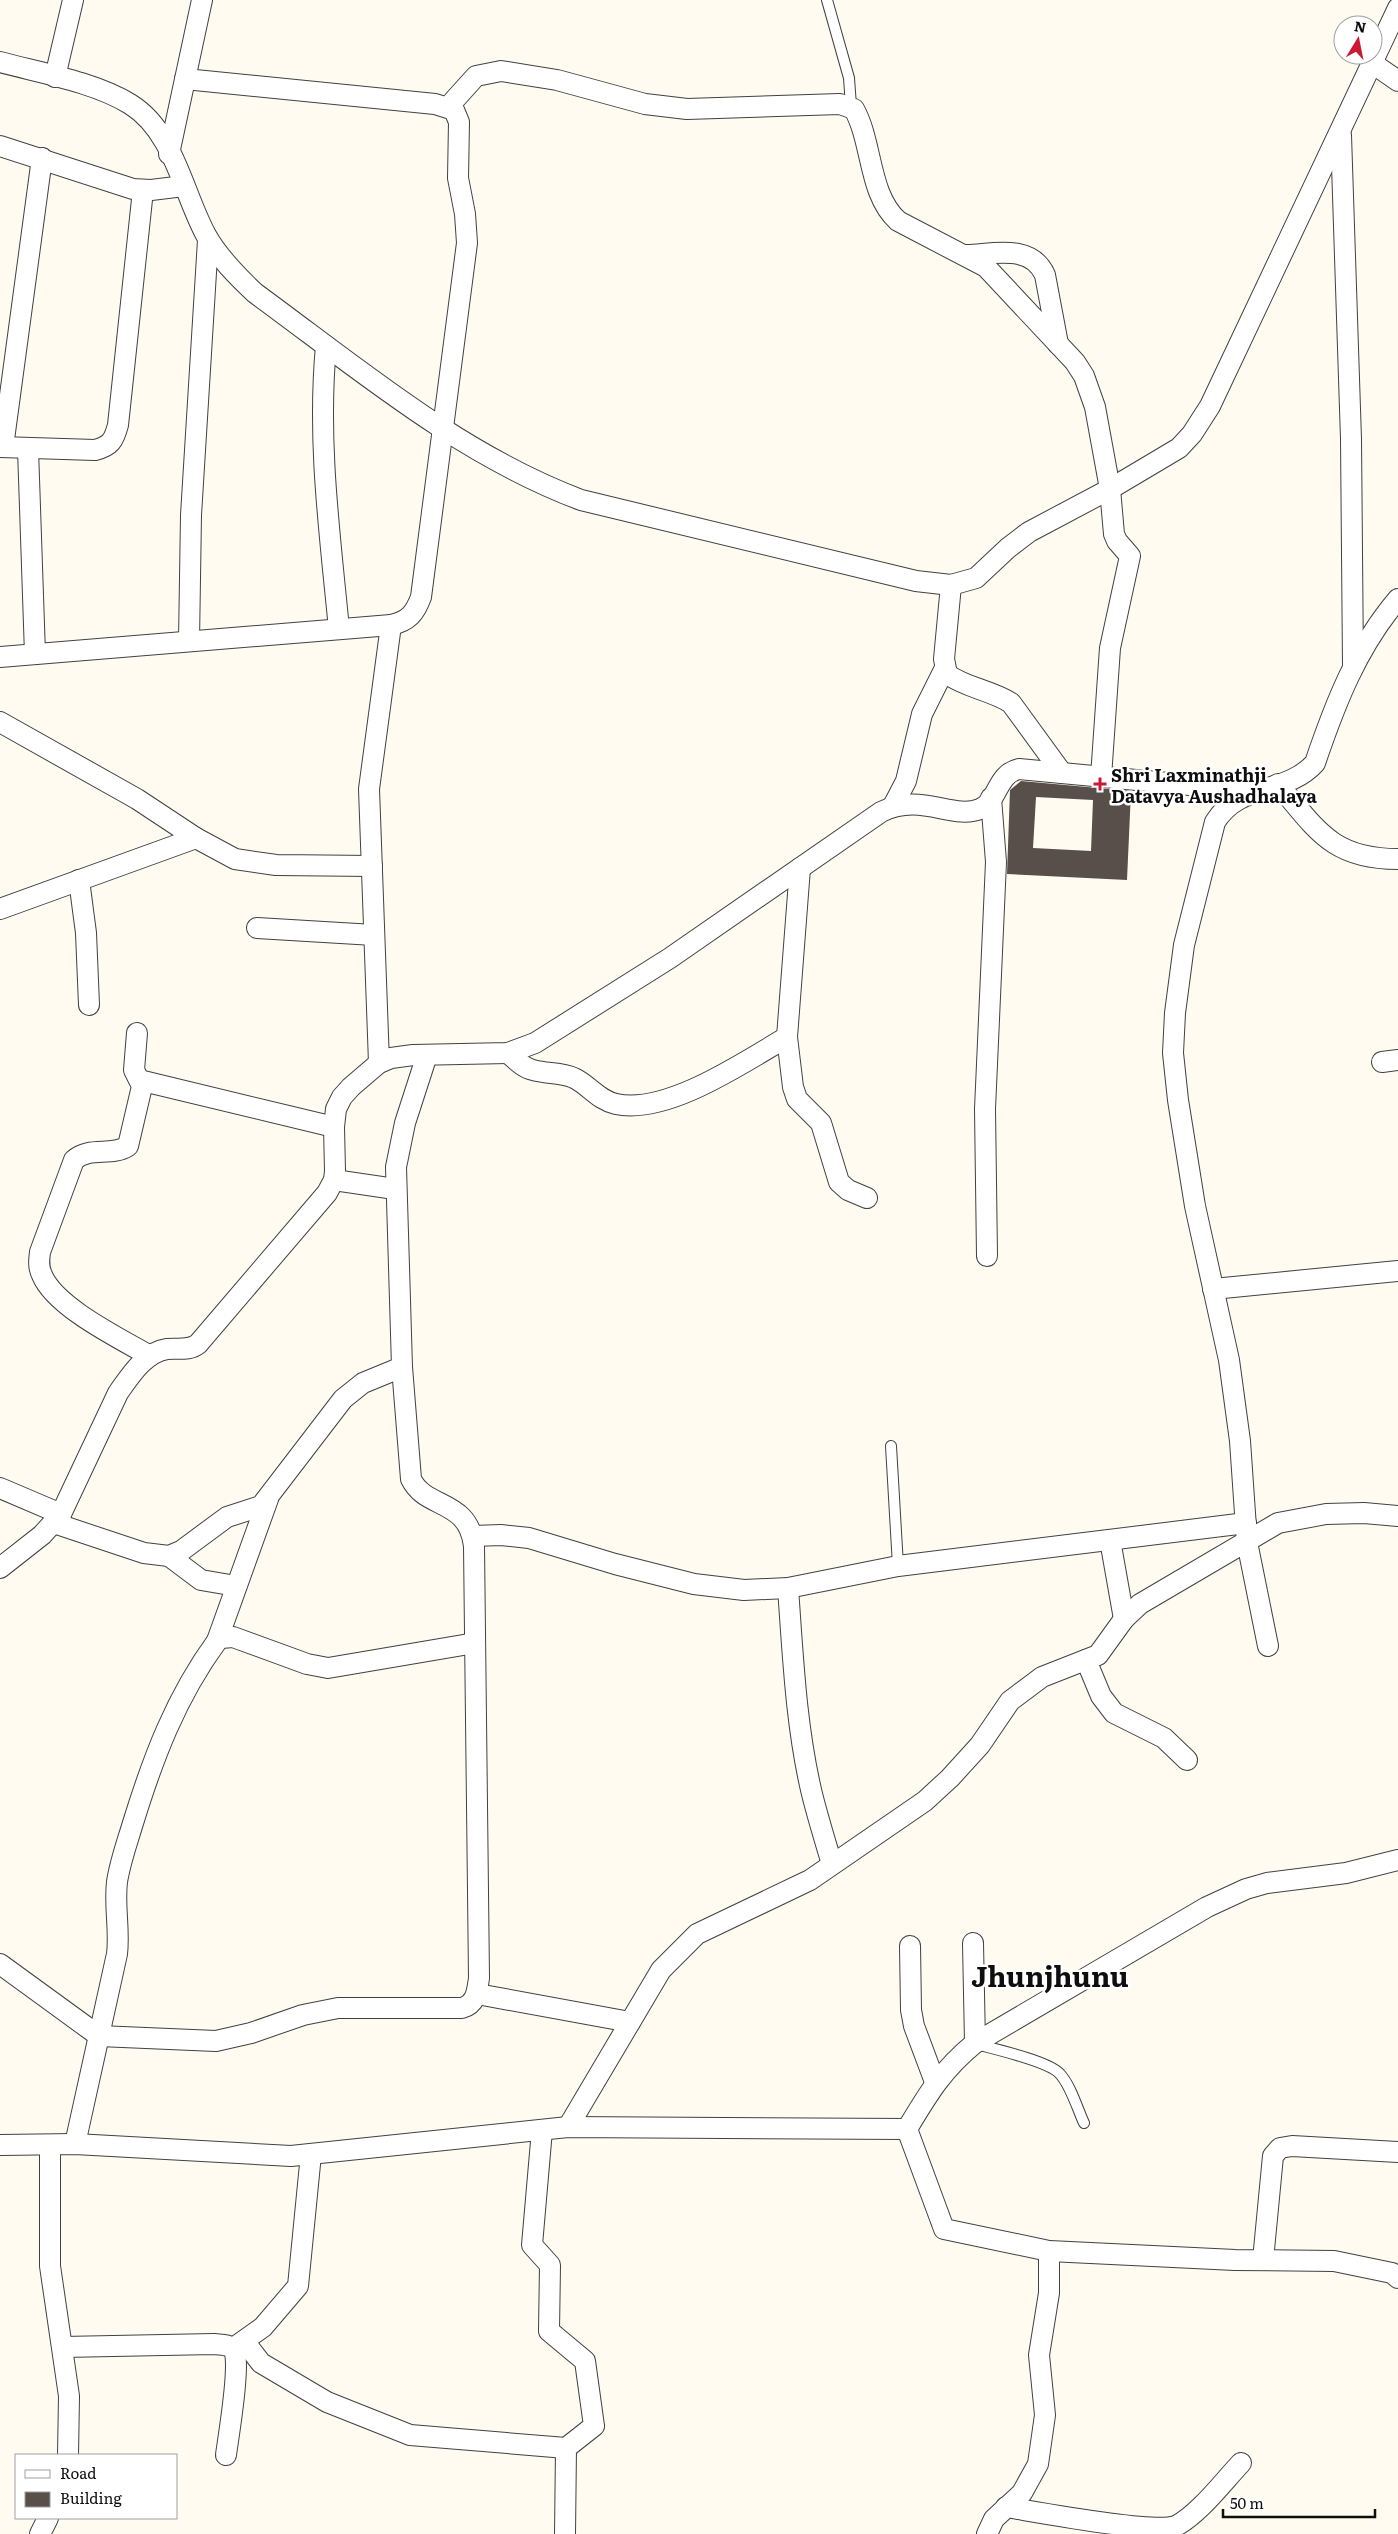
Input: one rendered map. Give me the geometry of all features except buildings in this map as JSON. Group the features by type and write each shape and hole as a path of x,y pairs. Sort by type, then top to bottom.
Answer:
{"street":[{"path":"55,77 73,0"},
{"path":"169,154 202,0"},
{"path":"1383,40 1398,8"},
{"path":"0,62 97,90 132,105 157,131 208,240 221,258 255,293 441,430 547,487 581,500 916,581 952,585 976,578 1008,548 1029,532 1110,489 1178,448 1202,420 1371,65"},
{"path":"1375,65 1398,82"},
{"path":"448,107 476,76 501,71 557,80 645,104 686,109 840,104 851,106 856,113 879,187 890,213 906,225 967,255 999,278 1074,362 1089,389 1099,426 1110,489 1115,538 1130,556 1110,648 1101,777"},
{"path":"0,657 392,625 402,623 410,617 421,597 441,430 467,243 465,214 458,178 459,122 454,110 435,104 185,79"},
{"path":"1340,130 1351,439 1353,666"},
{"path":"0,146 42,158 122,186 144,190 184,186"},
{"path":"42,158 1,447 95,450 106,447 115,437 144,190"},
{"path":"189,641 191,514 208,240"},
{"path":"967,255 1020,254 1034,260 1041,266 1045,275 1058,345"},
{"path":"326,346 321,394 322,441 339,629"},
{"path":"28,449 35,654"},
{"path":"0,1568 57,1519 118,1393 129,1376 150,1356 158,1352 189,1349 198,1344 317,1207 334,1180 334,1126 336,1109 342,1097 379,1063 391,1058 508,1053 520,1050 550,1034 662,963 893,806 906,781 922,714 945,668 952,585"},
{"path":"1268,1646 1246,1532 1240,1441 1229,1360 1195,1206 1178,1100 1173,1053 1175,1013 1184,945 1209,837 1222,810 1235,800 1254,791 1306,773 1314,763 1335,704 1353,666 1398,599"},
{"path":"379,1063 370,782 392,625"},
{"path":"945,668 947,674 957,681 1000,696 1011,703 1062,773"},
{"path":"0,722 138,800 196,838 246,862 372,866"},
{"path":"893,806 921,804 970,811 985,806 1000,782 1013,771 1027,770 1254,791"},
{"path":"1278,784 1320,834 1336,845 1364,857 1398,859"},
{"path":"987,1256 985,1109 996,862 991,798"},
{"path":"0,909 196,838"},
{"path":"800,868 787,1037 794,1087 797,1099 821,1123 839,1182 848,1190 867,1198"},
{"path":"79,880 86,933 89,1005"},
{"path":"257,928 374,935"},
{"path":"137,1033 135,1075 143,1082 334,1126"},
{"path":"508,1053 531,1070 576,1078 607,1101 624,1105 638,1105 664,1100 714,1080 787,1037"},
{"path":"0,1964 98,2036 216,2042 251,2034 303,2015 338,2008 462,2008 468,2006 477,1994 479,1978 473,1536 457,1512 421,1491 411,1479 402,1367 399,1250 395,1189 398,1147 428,1055"},
{"path":"143,1082 128,1146 117,1150 90,1151 74,1160 40,1252 39,1264 42,1275 62,1301 150,1356"},
{"path":"334,1180 395,1189"},
{"path":"1213,1290 1398,1271"},
{"path":"0,1488 57,1519 144,1553 169,1556 181,1551 227,1517 258,1508 343,1399 363,1383 402,1367"},
{"path":"74,2144 117,1954 119,1935 117,1889 119,1870 149,1769 166,1727 217,1641 269,1495"},
{"path":"473,1536 501,1535 529,1538 615,1564 694,1584 744,1590 788,1588 898,1566 1110,1540 1246,1532 1278,1523 1326,1514 1364,1513 1398,1516"},
{"path":"568,2127 661,1970 697,1934 810,1880 925,1801 950,1778 980,1745 1010,1701 1026,1687 1042,1677 1098,1655 1124,1619 1140,1604 1246,1532"},
{"path":"1110,1540 1124,1619"},
{"path":"169,1556 201,1580 236,1586"},
{"path":"788,1588 797,1701 804,1749 812,1793 832,1864"},
{"path":"217,1641 221,1638 232,1637 307,1664 328,1668 475,1642"},
{"path":"1086,1660 1107,1706 1114,1713 1164,1738 1187,1760"},
{"path":"907,2129 935,2082 954,2060 975,2043 1207,1907 1246,1889 1298,1878 1346,1873 1398,1860"},
{"path":"973,1943 975,2043"},
{"path":"910,1946 911,2010 914,2026 935,2082"},
{"path":"477,1994 630,2022"},
{"path":"0,2145 50,2146 74,2144 291,2156 568,2127 907,2129"},
{"path":"907,2129 944,2229 1049,2251 1334,2261 1392,2273 1398,2278"},
{"path":"238,2344 261,2363 327,2402 410,2435 566,2448 594,2426 585,2361 549,2332 550,2264 532,2245 542,2130"},
{"path":"50,2146 50,2266 69,2396 68,2454"},
{"path":"1263,2260 1273,2156 1280,2148 1292,2146 1398,2152"},
{"path":"63,2348 238,2344 263,2327 298,2286 311,2154"},
{"path":"987,2534 994,2519 1022,2493 1038,2464 1045,2415 1039,2354 1049,2293 1049,2251"},
{"path":"226,2455 238,2344"},
{"path":"565,2534 566,2448"},
{"path":"1006,2507 1139,2529 1174,2531 1187,2520 1241,2463"},
{"path":"40,2534 48,2519"}],"lane":[{"path":"827,0 849,78 851,106"},
{"path":"891,1446 898,1566"},
{"path":"975,2043 1043,2064 1057,2071 1064,2080 1084,2123"}],"place":[{"name":"Shri Laxminathji Datavya Aushadhalaya","path":"1100,784"}],"district":[{"name":"Jhunjhunu","path":"1050,1975"}]}
